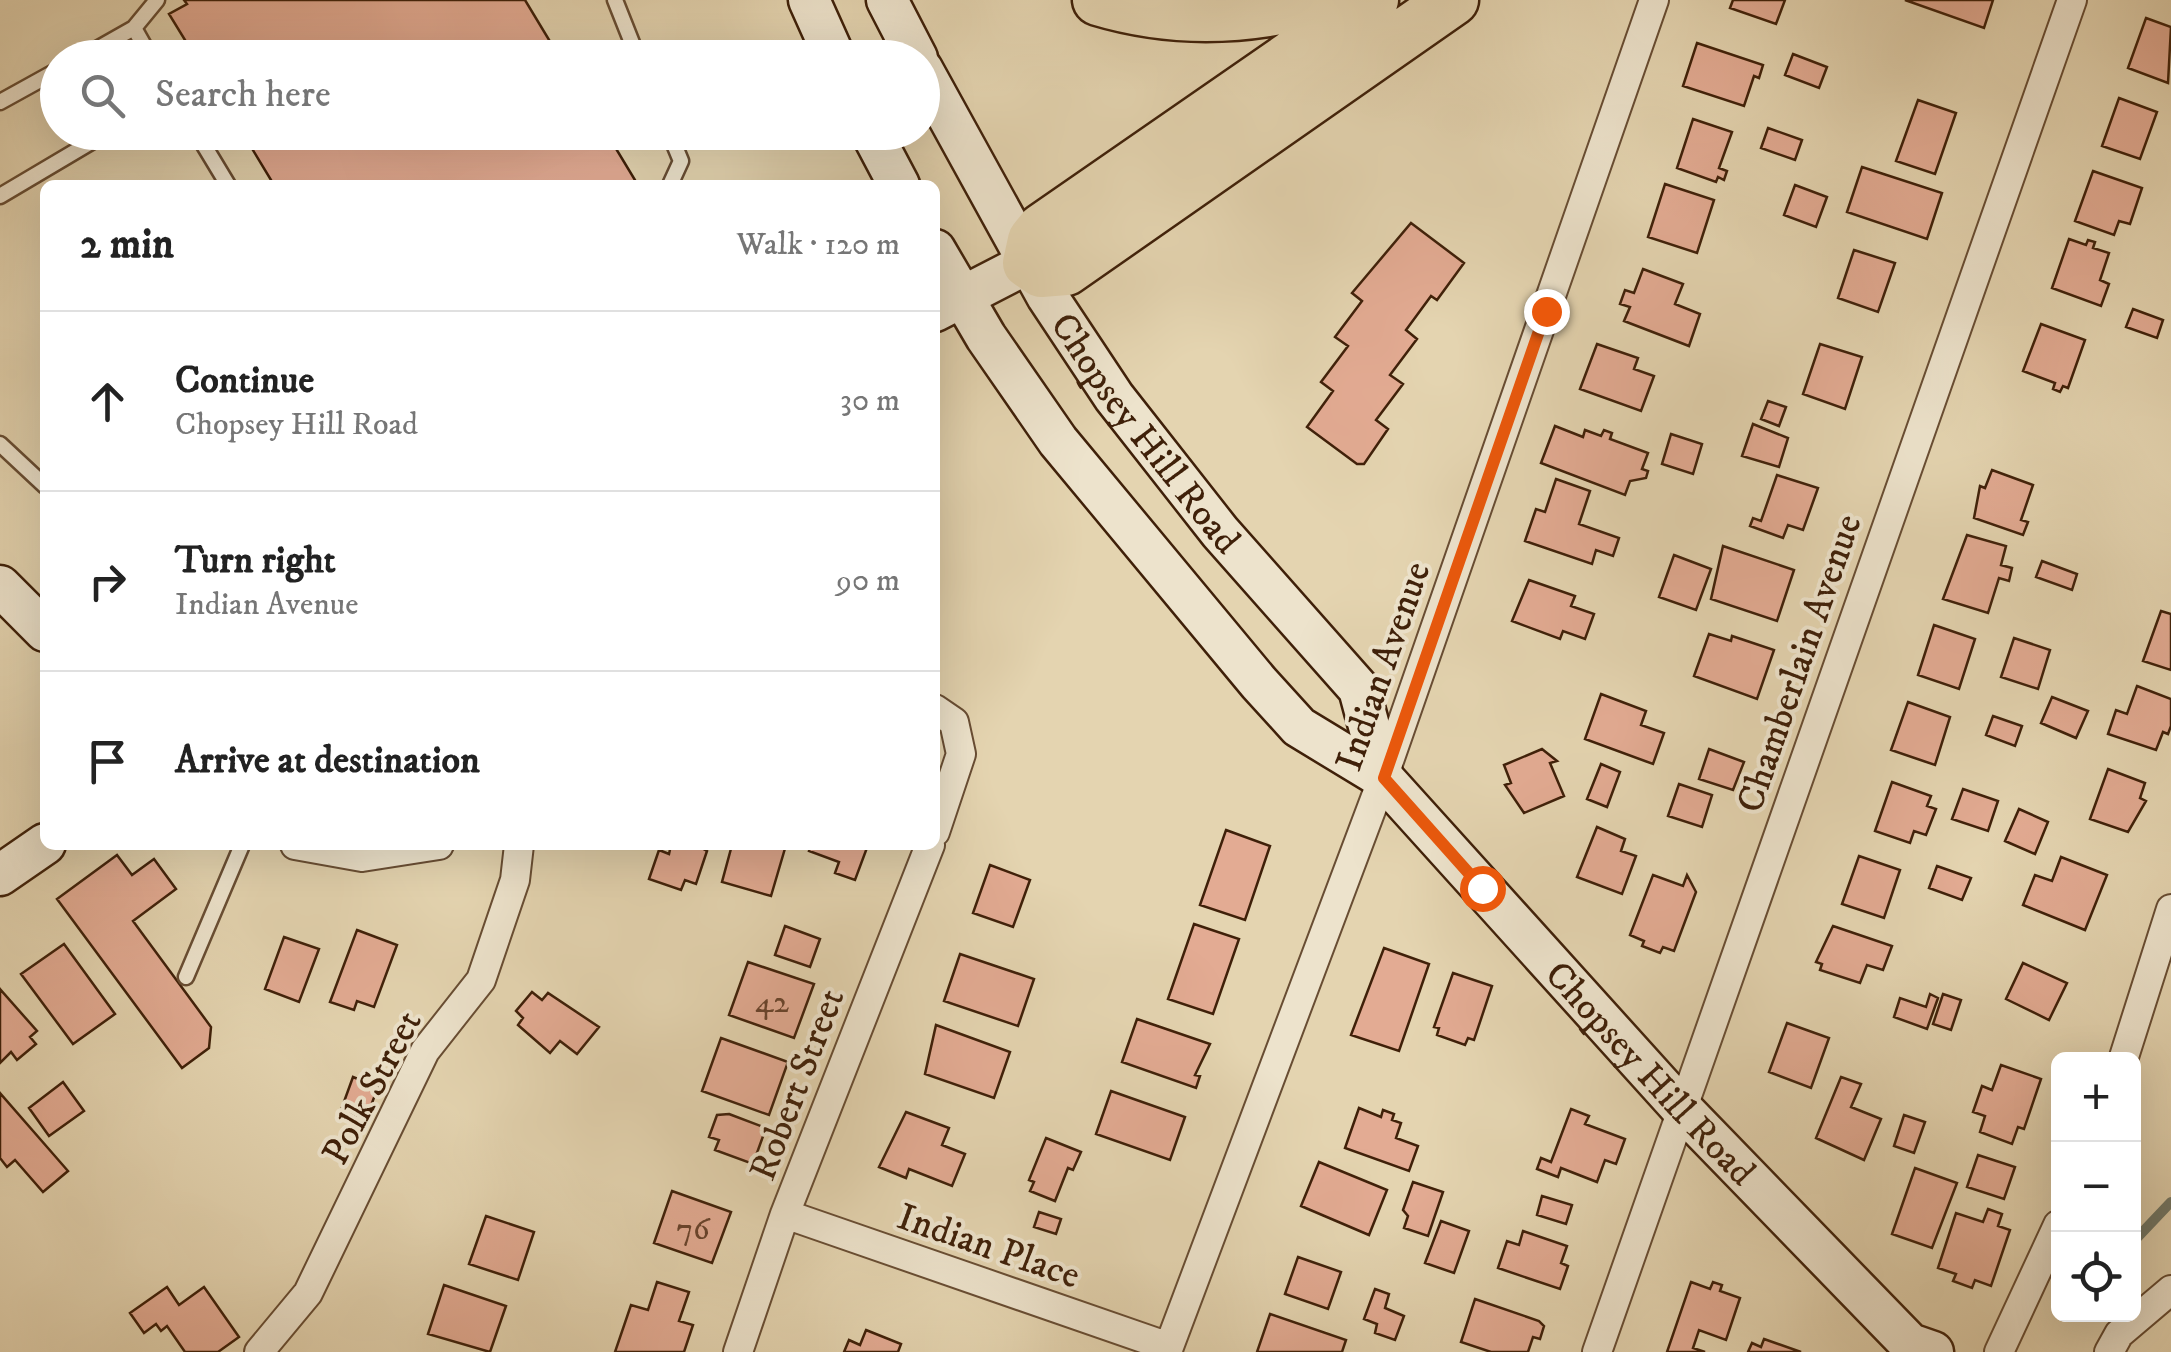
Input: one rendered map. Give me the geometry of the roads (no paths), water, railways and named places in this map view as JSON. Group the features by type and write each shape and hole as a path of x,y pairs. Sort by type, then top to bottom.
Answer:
{"highway":[{"path":"1098,0 1200,17 1260,12 1319,0"},
{"path":"1373,0 1042,229 1033,240 1028,263 1041,272 1066,270 1453,0"}],"main road":[{"path":"808,0 826,40"},
{"path":"888,0 907,40"},
{"name":"Chopsey Hill Road","path":"940,101 1075,341 1145,440 1359,689 1384,778"},
{"path":"881,150 896,180"},
{"path":"948,304 1028,263"},
{"name":"Chopsey Hill Road","path":"940,271 948,304 1214,633 1299,728 1384,778 1682,1108 1910,1344 1932,1352"},
{"path":"0,586 40,625"},
{"path":"0,874 40,847"}],"street":[{"name":"Indian Avenue","path":"1168,1349 1384,778 1654,0"},
{"name":"Chamberlain Avenue","path":"1597,1352 2072,0"},
{"path":"940,819 958,770 960,736 944,716"},
{"path":"322,850 362,857 407,850"},
{"name":"Polk Street","path":"259,1352 308,1293 424,1051 481,980 515,880 518,850"},
{"name":"Robert Street","path":"738,1352 785,1214 928,850"},
{"path":"2126,1052 2171,909"},
{"name":"Indian Place","path":"785,1214 1168,1349"},
{"path":"1999,1352 2054,1232"},
{"path":"2109,1352 2119,1334 2171,1290"}],"lane":[{"path":"112,40 134,28 157,0"},
{"path":"615,0 631,40"},
{"path":"134,28 141,40"},
{"path":"0,102 40,80"},
{"path":"0,196 78,150"},
{"path":"207,150 225,180"},
{"path":"672,180 681,161 676,150"},
{"path":"0,444 40,481"},
{"path":"186,976 240,850"}],"waterway":[{"path":"2141,1234 2171,1202"}]}
